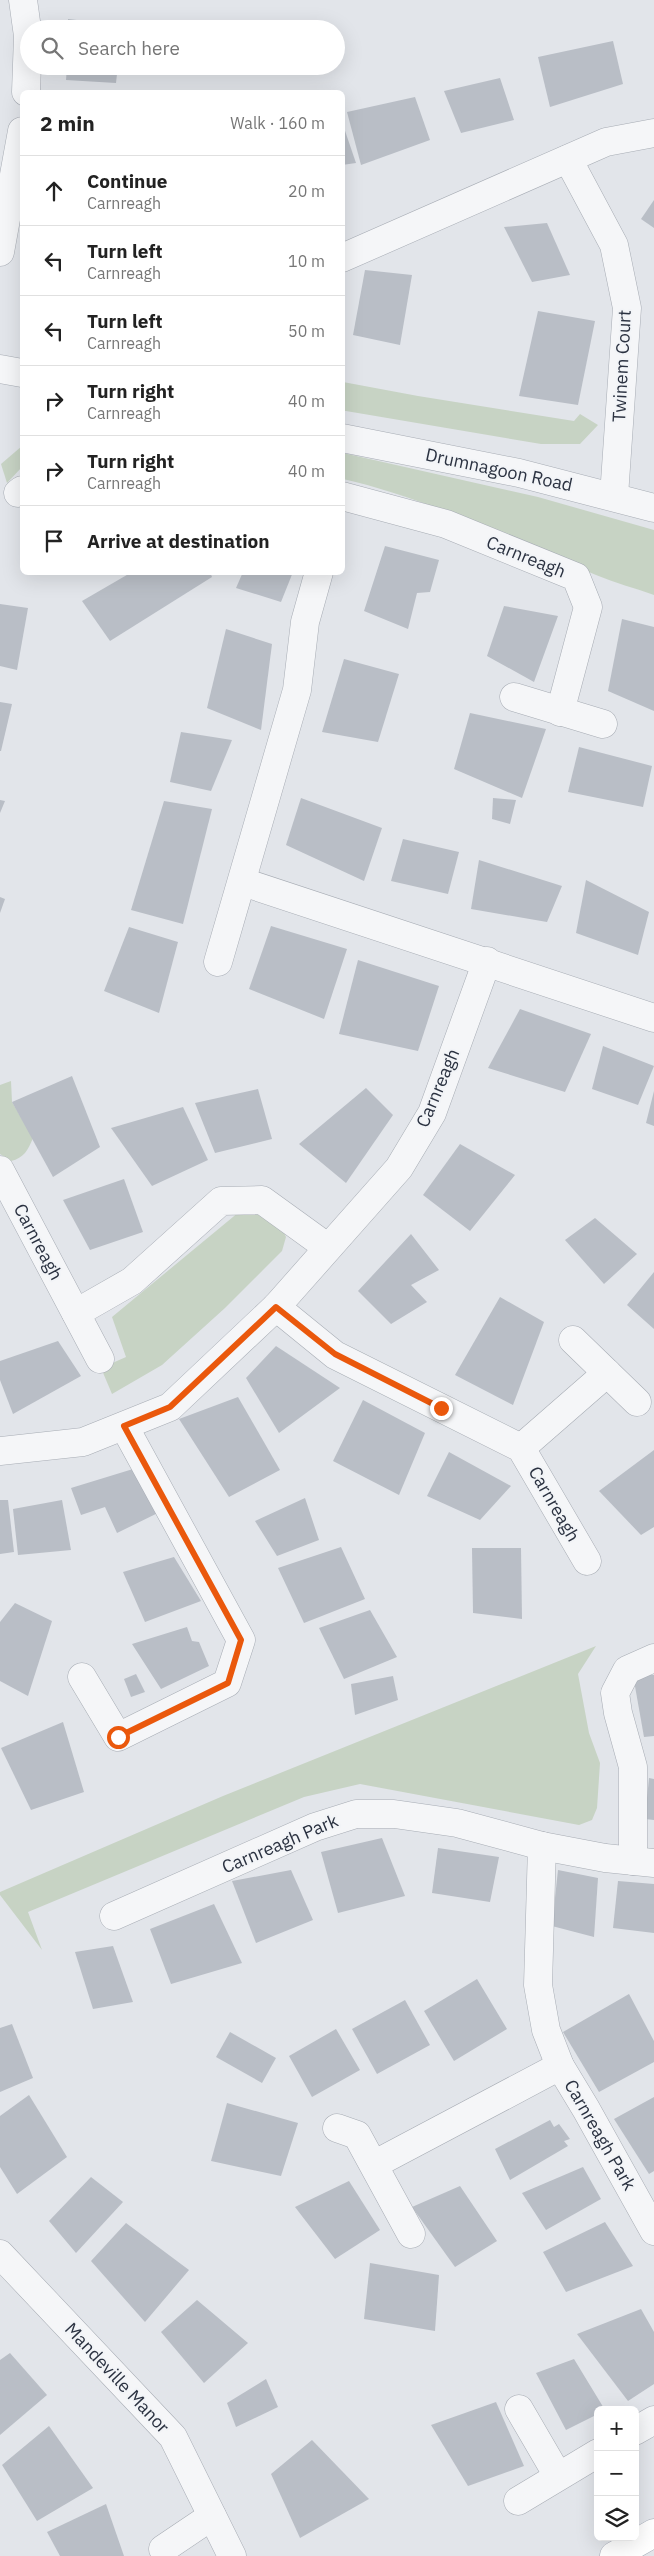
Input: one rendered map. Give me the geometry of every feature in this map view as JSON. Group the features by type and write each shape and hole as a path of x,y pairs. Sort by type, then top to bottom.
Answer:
{"main road":[{"path":"614,2556 654,2533"}],"street":[{"path":"23,0 26,20"},
{"path":"26,90 27,75"},
{"path":"345,257 606,142 654,133"},
{"path":"1,242 20,142"},
{"name":"Twinem Court","path":"568,158 614,245 627,308 614,496"},
{"path":"0,370 20,373"},
{"name":"Drumnagoon Road","path":"345,439 519,473 614,496 654,508"},
{"name":"Carnreagh","path":"345,497 446,524 576,578 588,607 560,712"},
{"path":"218,962 297,690 305,622 318,575"},
{"path":"514,697 603,724"},
{"path":"242,882 487,961 654,1018"},
{"name":"Carnreagh","path":"0,1452 83,1442 170,1407 276,1307 327,1247 399,1168 432,1113 487,961"},
{"name":"Carnreagh","path":"0,1170 100,1359"},
{"path":"76,1313 132,1281 222,1201 262,1200 327,1247"},
{"name":"Carnreagh","path":"276,1307 335,1354 521,1448 587,1561"},
{"path":"573,1340 637,1402"},
{"name":"Carnreagh","path":"521,1448 607,1373"},
{"path":"82,1677 118,1737 228,1683 241,1640 124,1426"},
{"name":"Carnreagh Park","path":"114,1916 315,1827 356,1814 394,1814 457,1824 542,1846 605,1858 644,1862 633,1767 618,1713 615,1693 627,1670 654,1658"},
{"name":"Carnreagh Park","path":"542,1846 538,1985 546,2030 560,2066 654,2231"},
{"name":"Carnreagh Park","path":"375,2164 560,2066"},
{"path":"336,2128 357,2135 375,2164 411,2234"},
{"name":"Mandeville Manor","path":"0,2254 173,2437 232,2556"},
{"path":"519,2408 558,2476"},
{"path":"639,2429 654,2420"},
{"path":"518,2501 594,2455"},
{"path":"162,2549 212,2516"}],"green space":[{"path":"345,382 574,421 580,414 598,425 580,444 541,444 346,411"},
{"path":"20,448 20,469 7,483 1,464"},
{"path":"345,453 538,497 654,530 654,595 610,581 440,509 376,487 345,479"},
{"path":"11,1081 12,1102 33,1138 25,1153 11,1161 0,1154 0,1085"},
{"path":"263,1211 280,1223 286,1237 282,1251 225,1308 162,1365 112,1394 101,1368 126,1357 112,1317 239,1212"},
{"path":"596,1646 578,1674 589,1733 600,1763 597,1808 592,1820 579,1825 360,1784 304,1797 28,1912 42,1950 0,1895 0,1892 223,1796"}],"building":[{"path":"613,41 623,84 550,107 538,57"},
{"path":"66,75 117,75 116,83 66,80"},
{"path":"500,78 514,120 461,133 444,91"},
{"path":"415,97 430,140 361,165 347,112"},
{"path":"345,131 356,163 345,165"},
{"path":"654,200 654,228 641,219"},
{"path":"547,223 570,275 532,282 504,227"},
{"path":"365,270 412,275 400,345 353,335"},
{"path":"538,311 595,321 578,405 519,396"},
{"path":"385,546 439,560 430,592 417,593 408,629 364,611"},
{"path":"127,575 211,575 212,577 110,641 82,601"},
{"path":"242,575 292,575 281,602 236,588"},
{"path":"0,604 28,608 17,670 0,666"},
{"path":"504,606 558,616 534,682 487,656"},
{"path":"622,619 654,627 654,711 608,691"},
{"path":"226,629 272,644 261,730 207,708"},
{"path":"344,659 399,674 378,742 322,732"},
{"path":"0,702 12,704 1,751 0,751"},
{"path":"470,713 546,729 522,798 454,769"},
{"path":"181,732 232,740 211,791 170,782"},
{"path":"579,747 652,766 643,807 568,792"},
{"path":"301,798 382,828 364,881 286,845"},
{"path":"493,798 516,800 510,824 492,819"},
{"path":"0,800 5,801 0,813"},
{"path":"164,801 212,809 183,924 131,910"},
{"path":"403,839 459,852 448,894 391,881"},
{"path":"479,860 562,886 547,922 471,909"},
{"path":"586,880 649,912 638,955 576,933"},
{"path":"0,897 5,899 0,913"},
{"path":"271,926 347,949 324,1019 249,989"},
{"path":"129,927 178,942 159,1013 104,991"},
{"path":"358,960 439,986 418,1051 339,1034"},
{"path":"520,1009 591,1034 565,1092 488,1068"},
{"path":"603,1046 654,1066 638,1105 592,1089"},
{"path":"72,1076 100,1147 53,1177 12,1102"},
{"path":"366,1088 393,1115 346,1183 299,1144"},
{"path":"258,1089 272,1139 215,1153 195,1103"},
{"path":"654,1091 654,1126 646,1123"},
{"path":"183,1107 208,1160 152,1186 111,1128"},
{"path":"460,1144 515,1175 470,1231 423,1195"},
{"path":"124,1179 143,1232 90,1250 63,1200"},
{"path":"595,1218 637,1254 604,1284 565,1240"},
{"path":"411,1234 439,1270 411,1285 427,1302 391,1324 358,1291"},
{"path":"654,1272 654,1329 627,1305"},
{"path":"500,1297 544,1322 513,1405 455,1375"},
{"path":"58,1341 81,1376 13,1414 0,1380 0,1361"},
{"path":"276,1346 340,1388 279,1433 246,1378"},
{"path":"238,1397 280,1470 229,1497 179,1419"},
{"path":"363,1400 425,1433 399,1495 333,1461"},
{"path":"654,1450 654,1527 641,1535 599,1491"},
{"path":"449,1452 511,1486 480,1520 427,1496"},
{"path":"133,1469 164,1510 117,1533 105,1507 81,1515 71,1488"},
{"path":"305,1498 319,1540 277,1556 255,1521"},
{"path":"0,1500 8,1500 14,1552 0,1554"},
{"path":"62,1500 71,1550 18,1555 13,1509"},
{"path":"341,1547 365,1599 304,1623 278,1568"},
{"path":"472,1548 521,1548 522,1619 473,1613"},
{"path":"174,1557 201,1601 145,1622 123,1572"},
{"path":"15,1603 52,1621 28,1696 0,1681 0,1622"},
{"path":"370,1610 397,1657 344,1679 319,1628"},
{"path":"187,1627 192,1641 199,1642 209,1666 161,1689 132,1644"},
{"path":"136,1674 145,1692 131,1697 124,1679"},
{"path":"633,1675 654,1675 654,1736 644,1737"},
{"path":"393,1676 398,1700 355,1715 351,1684"},
{"path":"63,1722 84,1792 31,1810 1,1748"},
{"path":"649,1778 654,1779 654,1820 645,1819"},
{"path":"382,1838 405,1896 338,1913 321,1852"},
{"path":"438,1848 499,1857 490,1902 432,1893"},
{"path":"291,1870 313,1920 256,1943 232,1881"},
{"path":"558,1870 598,1878 594,1937 552,1926"},
{"path":"618,1881 654,1884 654,1933 613,1928"},
{"path":"214,1904 242,1963 171,1984 150,1929"},
{"path":"113,1946 133,2002 93,2009 75,1952"},
{"path":"477,1979 507,2029 454,2061 424,2011"},
{"path":"629,1994 654,2041 654,2062 599,2092 563,2032"},
{"path":"405,2000 430,2045 377,2074 352,2029"},
{"path":"12,2024 33,2078 0,2092 0,2028"},
{"path":"336,2029 360,2070 312,2097 289,2056"},
{"path":"230,2032 276,2058 262,2083 216,2057"},
{"path":"29,2095 67,2157 17,2194 0,2167 0,2116"},
{"path":"654,2097 654,2171 649,2174 614,2119"},
{"path":"227,2103 298,2123 281,2176 211,2161"},
{"path":"550,2120 554,2127 559,2124 570,2139 564,2141 568,2146 510,2180 495,2149"},
{"path":"583,2167 601,2199 546,2230 522,2193"},
{"path":"91,2177 123,2202 76,2253 49,2221"},
{"path":"349,2181 380,2230 335,2259 295,2207"},
{"path":"460,2186 497,2241 455,2267 412,2207"},
{"path":"605,2222 633,2266 566,2292 543,2252"},
{"path":"126,2223 189,2270 145,2322 91,2261"},
{"path":"370,2263 439,2275 435,2331 364,2319"},
{"path":"197,2300 248,2343 204,2383 161,2332"},
{"path":"641,2309 654,2332 654,2384 628,2401 577,2334"},
{"path":"10,2353 47,2395 0,2435 0,2360"},
{"path":"574,2359 603,2406 594,2406 594,2416 566,2430 536,2373"},
{"path":"266,2379 278,2407 236,2427 227,2403"},
{"path":"496,2402 524,2466 468,2486 431,2425"},
{"path":"49,2426 93,2488 37,2521 2,2465"},
{"path":"312,2440 369,2499 300,2538 271,2474"},
{"path":"106,2504 124,2556 60,2556 47,2532"}],"route":[{"path":"118,1737 228,1683 241,1640 124,1426 170,1407 276,1307 335,1354 441,1408"}]}
